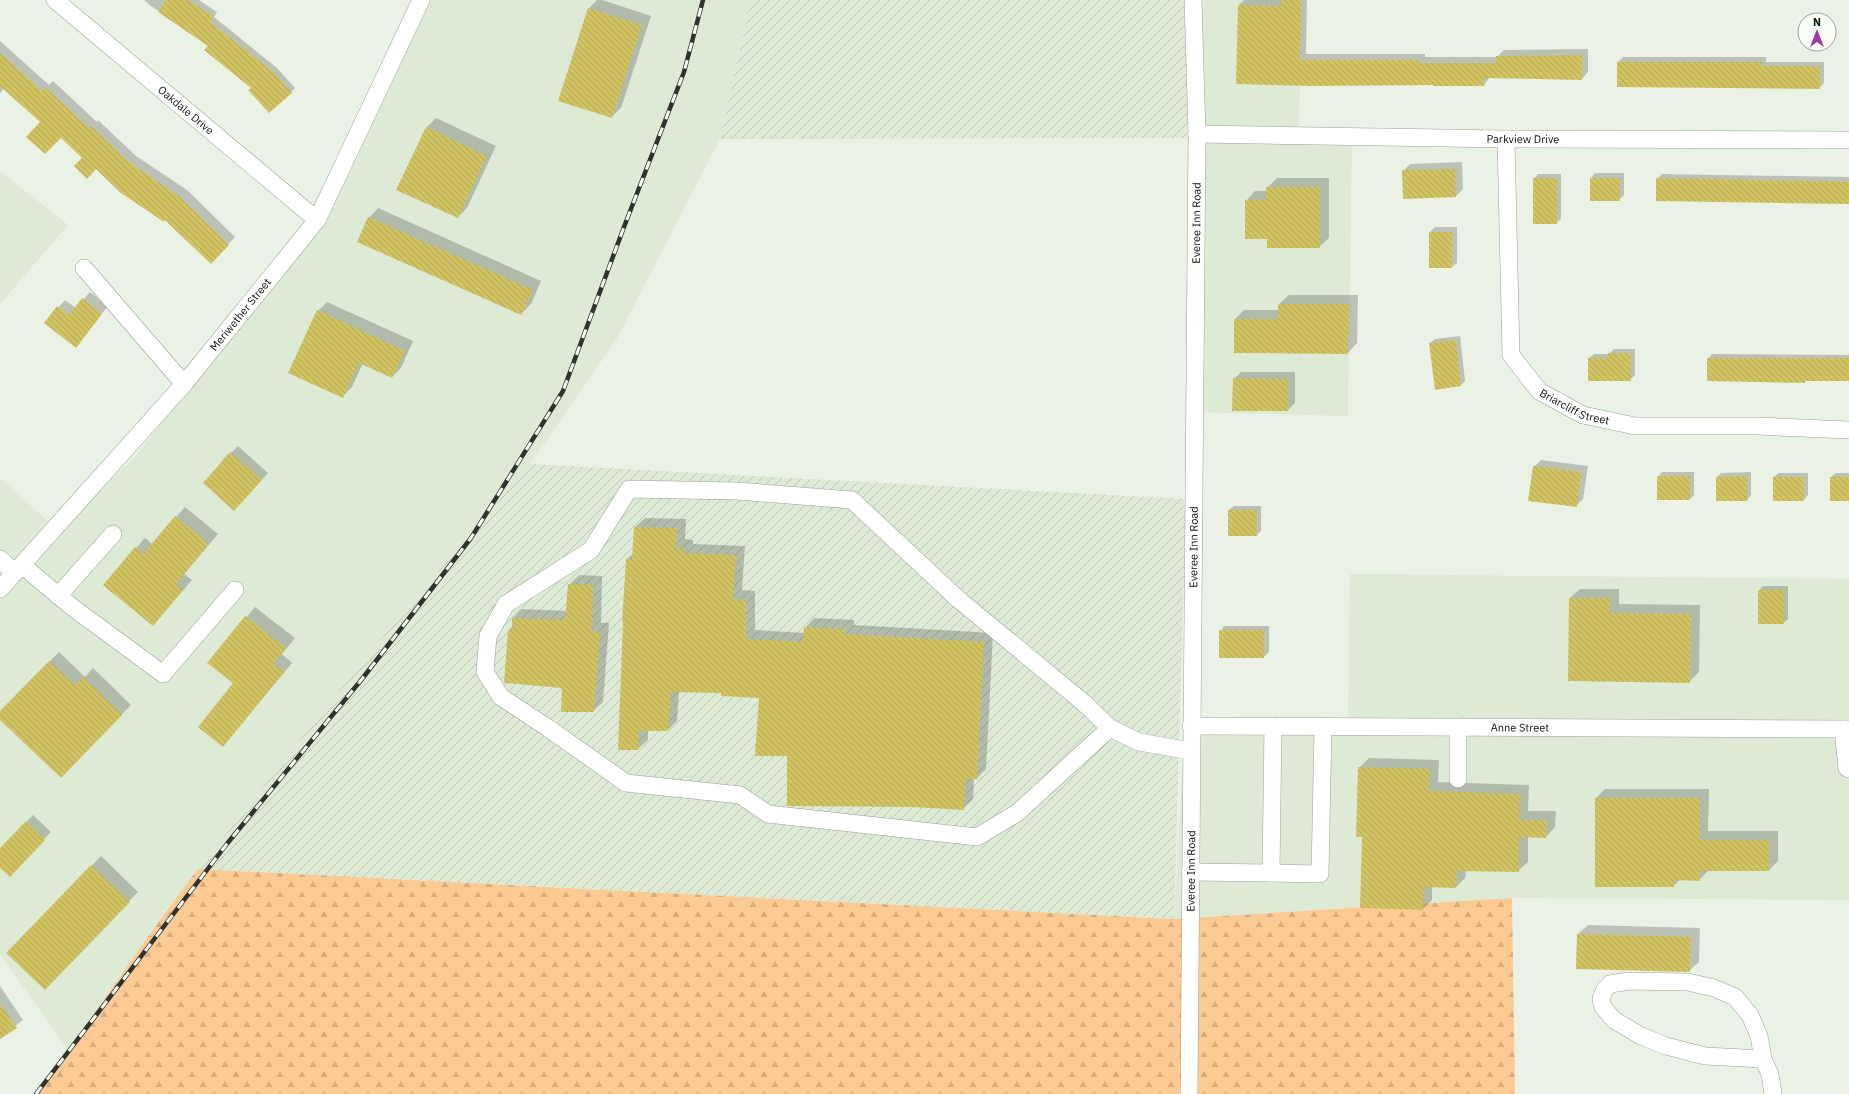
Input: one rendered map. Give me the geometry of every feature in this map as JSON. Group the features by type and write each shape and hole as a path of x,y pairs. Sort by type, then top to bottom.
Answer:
{"street":[{"name":"Oakdale Drive","path":"55,0 317,220"},
{"name":"Meriwether Street","path":"0,589 184,384 317,220 421,0"},
{"name":"Everee Inn Road","path":"1189,1094 1197,134 1194,0"},
{"name":"Parkview Drive","path":"1197,134 1506,139 1849,140"},
{"name":"Briarcliff Street","path":"1506,139 1511,355 1539,391 1583,415 1634,426 1757,426 1849,430"},
{"path":"84,268 184,384"},
{"path":"1110,728 1017,813 977,837 768,814 740,795 626,783 501,697 485,672 488,636 506,604 591,550 629,489 737,491 852,500 958,599 1084,703 1110,728 1139,742 1191,751"},
{"path":"58,596 113,534"},
{"path":"0,558 58,596 163,674 235,590"},
{"name":"Anne Street","path":"1191,726 1846,729"},
{"path":"1271,873 1273,726"},
{"path":"1190,872 1320,874 1323,727"},
{"path":"1458,727 1458,779"},
{"path":"1846,729 1847,768 1849,769"},
{"path":"1763,1059 1705,1056 1666,1046 1641,1036 1614,1020 1603,1007 1601,999 1605,989 1610,984 1653,980 1688,982 1714,988 1735,997 1750,1015 1759,1036 1763,1059 1770,1074 1773,1094"}],"shaded area":[{"path":"420,0 751,0 720,139 616,340 530,464 370,652 166,910 69,1051 0,954 0,478 58,530 138,453 277,271 404,35"},
{"path":"751,0 1188,0 1187,138 720,139"},
{"path":"1188,0 1301,0 1299,131 1352,135 1348,416 1186,412"},
{"path":"0,171 68,225 0,304"},
{"path":"530,464 1186,499 1174,919 198,869 370,652"},
{"path":"1350,574 1849,579 1849,900 1512,898 1174,919 1185,725 1348,728"}],"green space":[{"path":"198,869 1174,919 1512,898 1515,1094 35,1094"}],"building":[{"path":"166,0 188,0 214,17 210,22 273,72 292,93 269,113 248,90 251,88 204,50 208,46 158,12"},
{"path":"1281,0 1301,0 1300,60 1419,60 1419,63 1496,63 1496,56 1582,55 1582,80 1484,78 1484,86 1310,86 1236,84 1238,5 1281,6"},
{"path":"588,8 642,25 612,118 558,101"},
{"path":"0,53 42,91 45,87 89,128 91,126 130,163 180,197 229,245 211,264 165,220 164,222 121,193 96,169 87,179 74,166 82,158 61,138 45,154 26,137 40,122 0,86"},
{"path":"1617,62 1762,62 1762,66 1820,66 1820,89 1617,87"},
{"path":"426,127 487,156 458,218 396,190"},
{"path":"1455,169 1456,197 1403,199 1402,170"},
{"path":"1533,178 1557,178 1557,224 1533,224"},
{"path":"1590,178 1620,178 1620,201 1590,201"},
{"path":"1656,178 1849,182 1849,204 1656,201"},
{"path":"1266,187 1320,187 1320,248 1267,248 1267,239 1245,239 1245,200 1266,200"},
{"path":"368,217 533,290 521,315 357,242"},
{"path":"1429,232 1452,232 1452,268 1429,268"},
{"path":"82,298 102,314 76,348 44,323 57,306 69,315"},
{"path":"1278,304 1349,304 1348,354 1234,353 1234,319 1278,319"},
{"path":"317,310 405,351 392,378 359,363 343,398 288,373"},
{"path":"1456,340 1461,386 1435,390 1429,343"},
{"path":"1608,353 1631,353 1631,381 1588,381 1588,358 1608,358"},
{"path":"1707,358 1849,358 1849,381 1805,381 1805,383 1707,381"},
{"path":"1233,378 1288,379 1288,411 1232,411"},
{"path":"230,452 262,480 234,511 203,483"},
{"path":"1533,466 1581,472 1577,507 1528,501"},
{"path":"1657,476 1690,476 1690,500 1657,500"},
{"path":"1747,476 1747,501 1716,501 1716,477"},
{"path":"1773,477 1804,477 1804,501 1773,501"},
{"path":"1830,477 1849,477 1849,501 1830,501"},
{"path":"1228,510 1257,510 1257,536 1228,536"},
{"path":"175,516 209,544 176,584 183,590 153,626 103,585 135,547 143,554"},
{"path":"634,527 677,528 676,548 685,549 684,553 736,555 733,599 746,600 746,639 803,642 804,627 845,629 845,634 984,642 977,779 966,779 964,810 913,807 787,806 787,756 755,756 759,698 721,696 721,693 671,692 668,731 638,731 639,750 618,750 622,622 626,559 632,559"},
{"path":"568,584 593,585 592,632 600,632 594,712 561,712 562,688 504,683 508,630 512,630 512,618 565,620"},
{"path":"1758,590 1784,590 1784,624 1758,624"},
{"path":"1569,598 1610,598 1610,613 1691,614 1690,683 1568,681"},
{"path":"245,616 286,648 273,664 284,672 223,747 198,727 233,683 207,663"},
{"path":"1219,630 1264,630 1264,658 1219,658"},
{"path":"49,661 75,685 83,677 122,715 61,778 0,720 0,711"},
{"path":"1358,767 1430,769 1429,791 1520,794 1519,820 1547,820 1546,838 1519,837 1519,872 1457,871 1456,888 1424,887 1423,910 1360,908 1362,837 1356,837"},
{"path":"1595,798 1700,798 1700,840 1769,840 1769,871 1700,871 1700,881 1674,880 1674,887 1595,887"},
{"path":"26,821 45,840 10,877 0,868 0,848"},
{"path":"91,865 130,902 45,990 6,953"},
{"path":"1577,934 1691,937 1690,972 1576,969"},
{"path":"0,1003 17,1028 0,1039"}],"railway":[{"path":"36,1094 226,845 362,679 471,538 563,391 684,72 703,0"}]}
